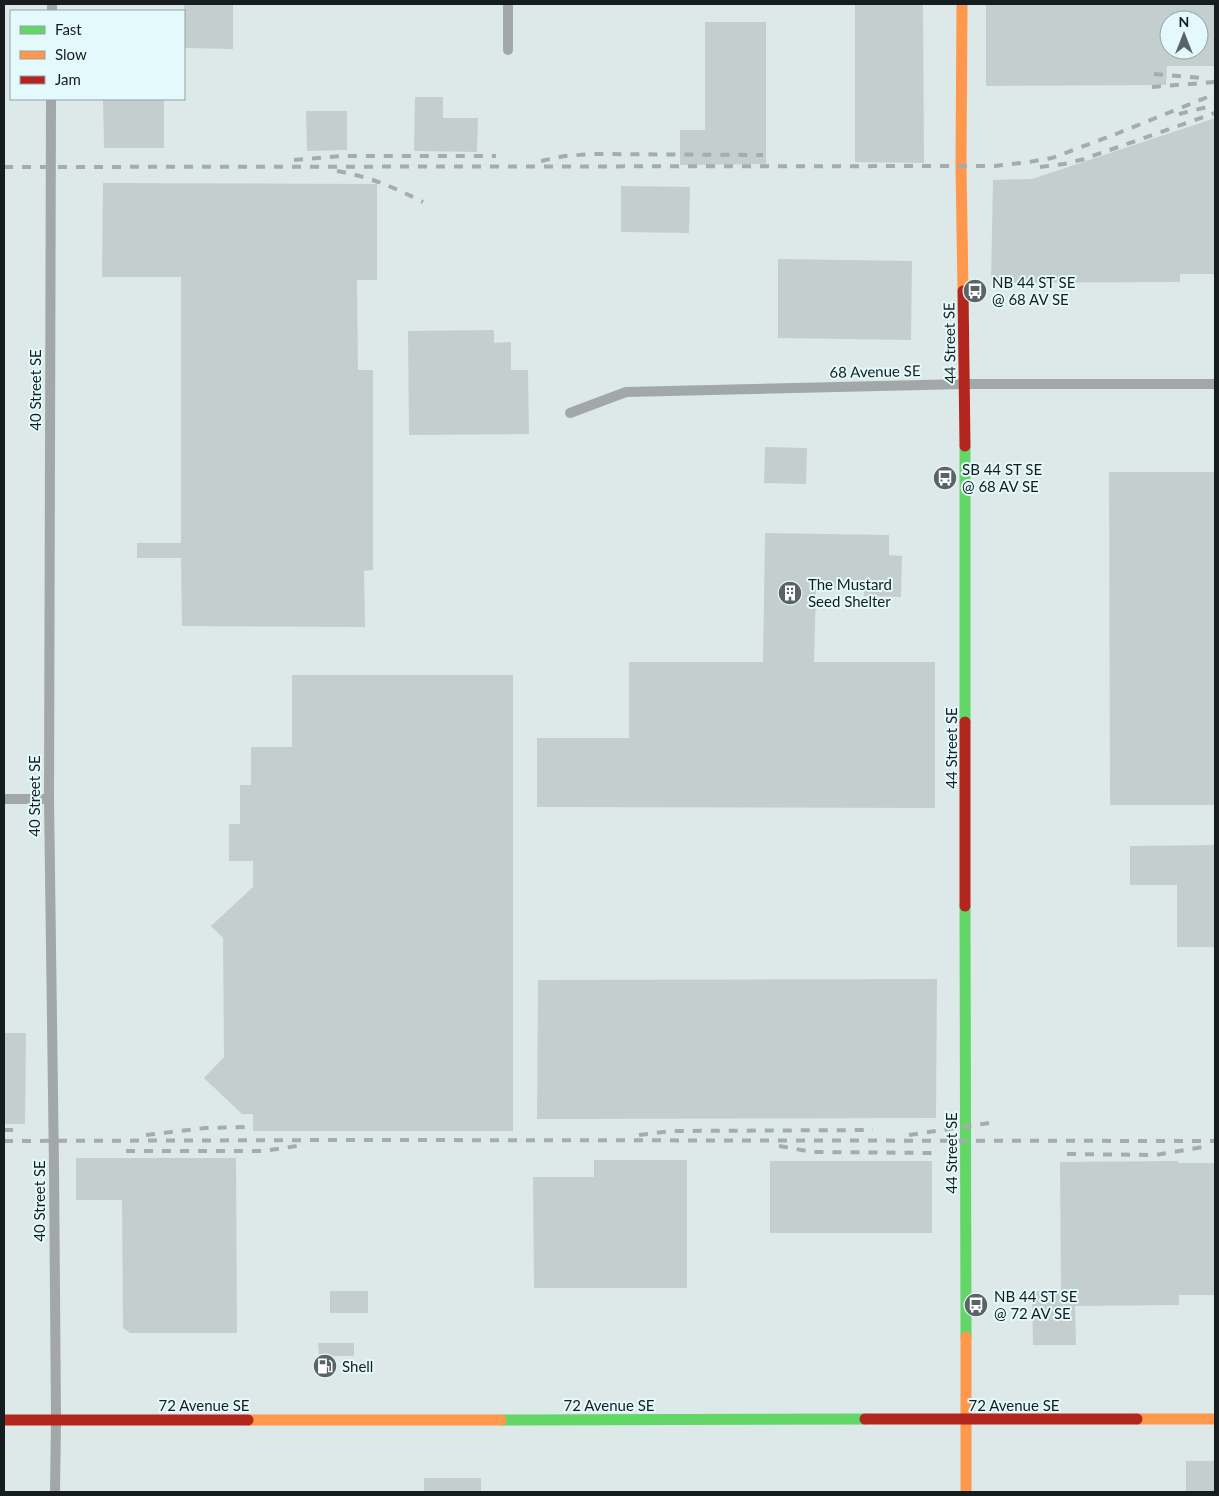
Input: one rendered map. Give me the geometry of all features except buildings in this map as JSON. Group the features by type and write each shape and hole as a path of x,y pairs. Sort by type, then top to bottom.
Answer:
{"street":[{"path":"508,4 508,50"},
{"name":"44 Street SE","path":"962,4 961,166 965,384 966,1492"},
{"name":"40 Street SE","path":"51,100 49,799 56,1420 55,1492"},
{"name":"68 Avenue SE","path":"570,414 626,392 965,384 1215,384"},
{"path":"4,799 49,799"},
{"name":"72 Avenue SE","path":"4,1420 1215,1419"}],"railway":[{"path":"1154,74 1201,78"},
{"path":"1152,87 1215,82"},
{"path":"4,167 995,166 1052,158 1215,94"},
{"path":"1179,114 1215,105"},
{"path":"1040,167 1084,159 1215,113"},
{"path":"541,161 565,156 591,154 763,155"},
{"path":"294,160 343,156 496,156"},
{"path":"337,171 382,183 423,202"},
{"path":"909,1135 996,1122"},
{"path":"146,1135 205,1128 248,1127"},
{"path":"4,1130 20,1130"},
{"path":"639,1135 672,1131 873,1130"},
{"path":"4,1141 1215,1141"},
{"path":"126,1151 263,1151 304,1145"},
{"path":"779,1146 813,1152 938,1153"},
{"path":"1067,1154 1156,1155 1208,1146"}],"traffic: fast":[{"path":"965,446 965,722"},
{"path":"965,906 966,1337"},
{"path":"501,1420 865,1419"}],"traffic: slow":[{"path":"962,4 961,166 963,291"},
{"path":"966,1337 966,1492"},
{"path":"1137,1419 1215,1419"},
{"path":"248,1420 501,1420"}],"traffic: jam":[{"path":"963,291 965,446"},
{"path":"965,722 965,906"},
{"path":"865,1419 1137,1419"},
{"path":"4,1420 248,1420"}],"place":[{"name":"NB 44 ST SE @ 68 AV SE","path":"975,291"},
{"name":"SB 44 ST SE @ 68 AV SE","path":"945,478"},
{"name":"The Mustard Seed Shelter","path":"790,593"},
{"name":"NB 44 ST SE @ 72 AV SE","path":"976,1305"},
{"name":"Shell","path":"325,1366"}]}
